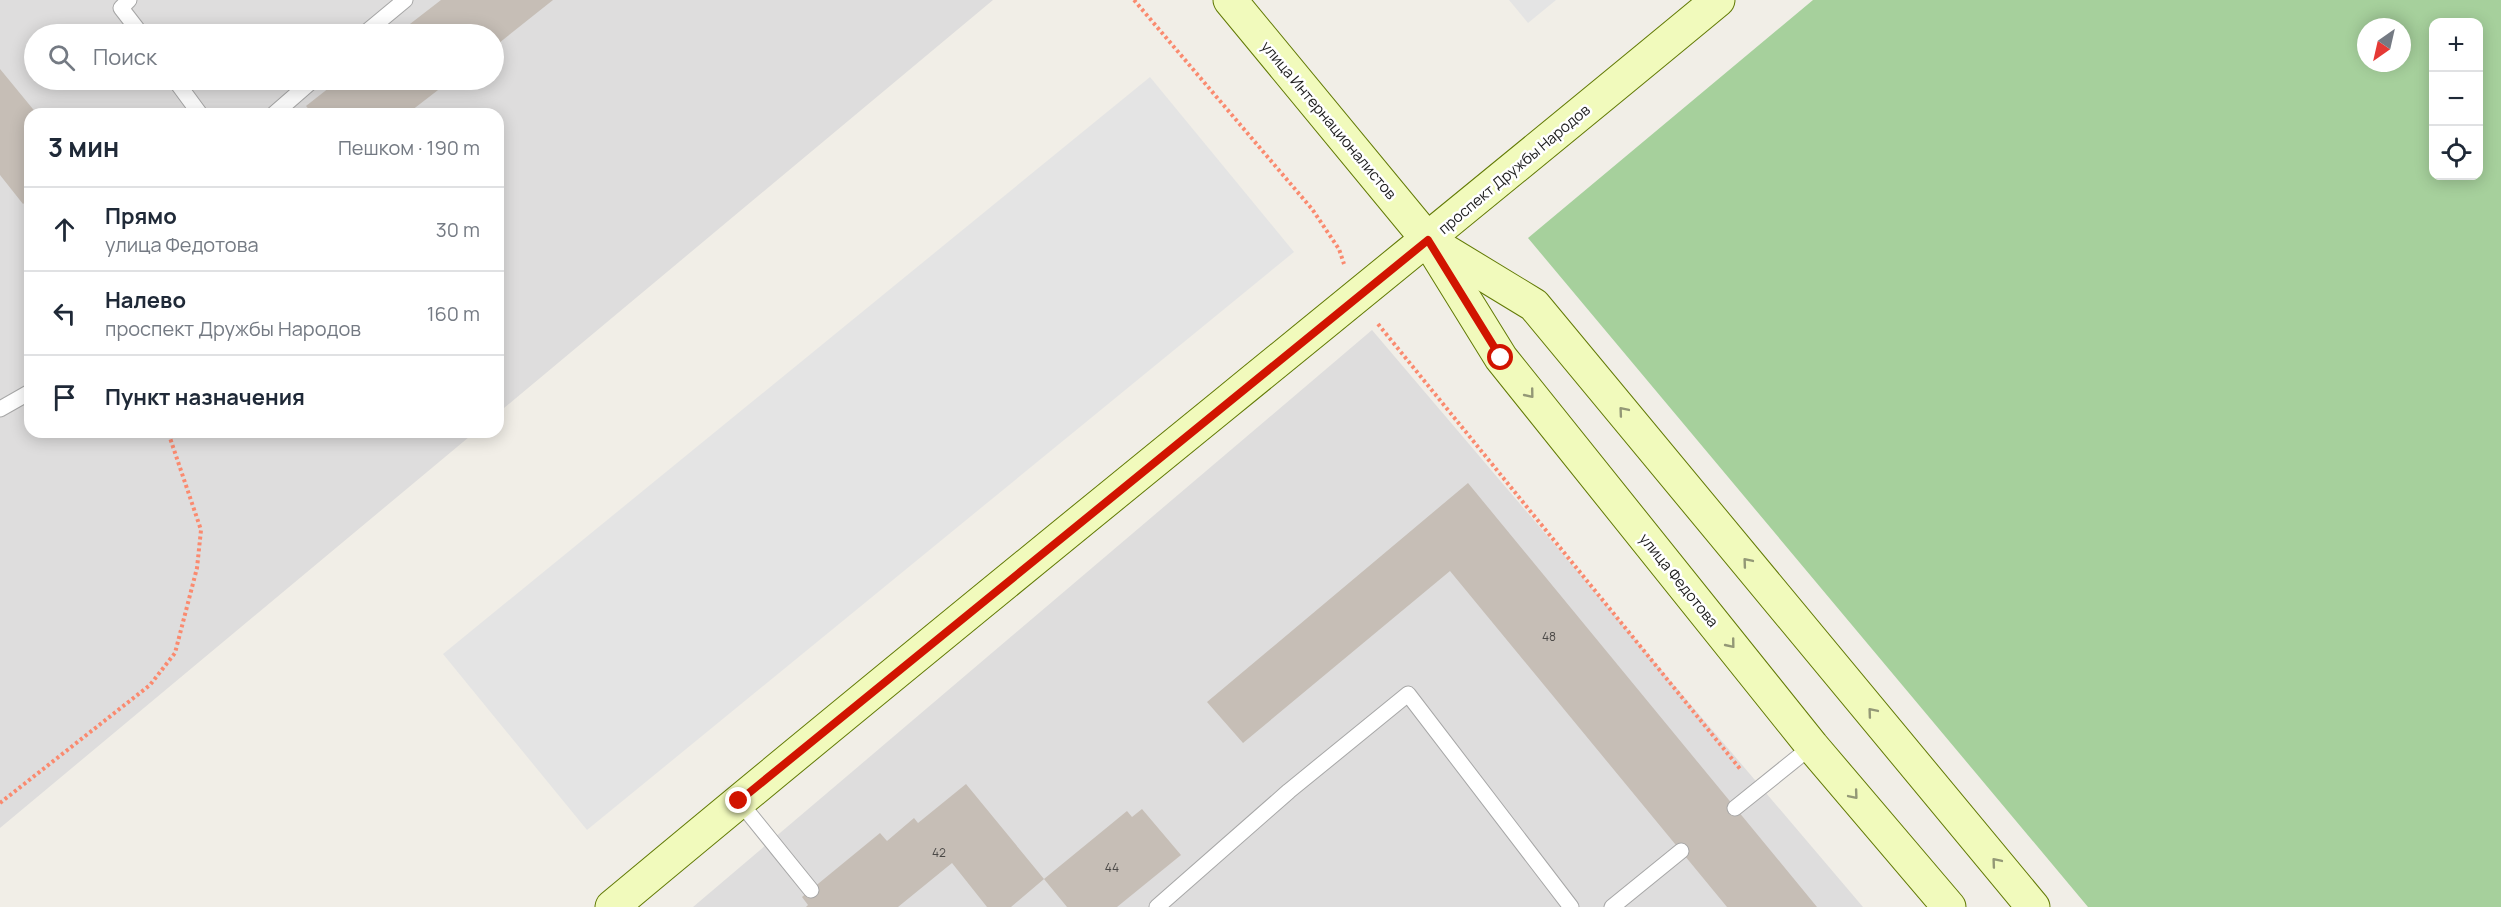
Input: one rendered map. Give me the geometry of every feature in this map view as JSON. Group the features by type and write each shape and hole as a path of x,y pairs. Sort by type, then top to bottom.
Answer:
{"street":[{"name":"улица Интернационалистов","path":"1230,0 1428,240"},
{"name":"проспект Дружбы Народов","path":"612,907 1718,0"},
{"name":"улица Федотова","path":"1428,240 1501,358 1812,746 1949,907"},
{"path":"1428,240 1534,305 2033,907"}],"lane":[{"path":"129,0 121,8 133,24"},
{"path":"376,24 405,0"},
{"path":"182,90 195,108"},
{"path":"281,108 302,90"},
{"path":"0,409 24,396"},
{"path":"1157,907 1289,791 1408,694 1571,907"},
{"path":"1735,808 1812,746"},
{"path":"739,801 811,890"},
{"path":"1612,907 1681,851"}],"path":[{"path":"1134,0 1312,209 1339,249 1357,298 1757,790"},
{"path":"0,803 150,685 175,653 197,568 201,530 170,438"}],"shaded area":[{"path":"0,0 993,0 504,408 504,108 24,108 24,438 468,438 0,828"},
{"path":"1509,0 1556,0 1528,23"},
{"path":"1150,77 1294,252 587,830 443,654"},
{"path":"1372,330 1863,907 693,907"}],"green space":[{"path":"1813,0 2501,0 2501,907 2088,907 1528,238"}],"building":[{"path":"441,0 553,0 504,39 504,24 410,24"},
{"path":"0,69 32,108 24,108 23,204 0,175"},
{"path":"326,90 438,90 415,108 308,108 306,106"},
{"path":"1468,483 1817,907 1727,907 1450,571 1243,743 1207,702"},
{"path":"966,784 1044,879 1011,907 987,907 952,863 898,907 806,907 808,905 802,897 880,833 887,841 914,818 918,823"},
{"path":"1142,809 1181,855 1117,907 1067,907 1044,879 1127,811 1132,817"}],"route":[{"path":"739,801 1428,240 1501,358"}]}
